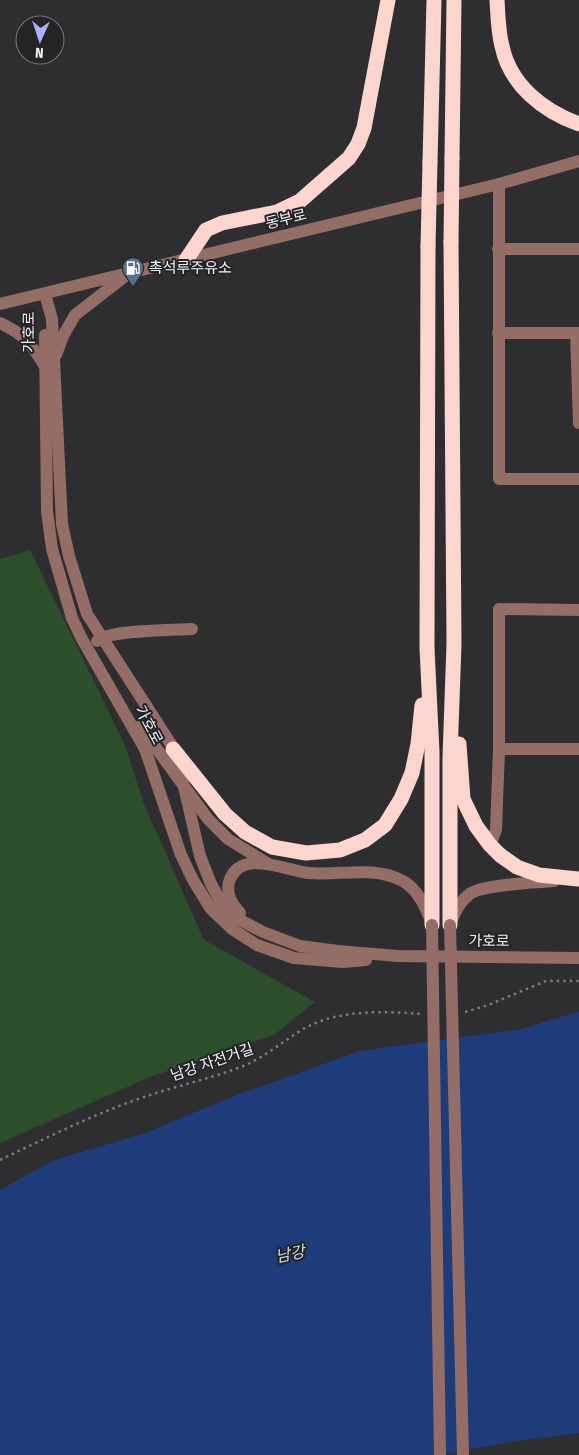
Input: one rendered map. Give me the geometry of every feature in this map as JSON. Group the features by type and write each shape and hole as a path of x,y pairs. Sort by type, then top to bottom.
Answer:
{"highway":[{"path":"186,260 206,230 222,223 277,212 293,206 307,196 349,158 358,144 364,128 388,0"},
{"path":"432,925 432,752 427,648 428,246 434,0"},
{"path":"450,925 450,756 454,644 451,242 454,0"},
{"path":"496,0 504,57 514,77 536,101 565,119 579,124"},
{"path":"454,644 464,799 476,826 490,845 517,867 538,874 579,879"},
{"path":"173,749 225,814 245,832 272,847 306,853 340,850 366,840 384,825 401,799 412,773 418,744 427,648"}],"street":[{"name":"동부로","path":"0,304 499,184 579,161"},
{"path":"499,184 498,479 579,479"},
{"path":"498,249 579,249"},
{"path":"0,323 18,332 49,365 75,315 129,273"},
{"name":"가호로","path":"46,294 52,319 49,365 47,511 52,549 72,618 88,650 145,749 181,854 194,880 212,909 232,929 257,945 294,958 343,962 398,956"},
{"path":"498,333 578,333 579,423"},
{"name":"가호로","path":"49,365 62,524 69,556 87,614 176,752 200,856 211,884 222,904 236,918 263,932 300,946 398,956 579,958"},
{"path":"490,845 496,830 499,749 499,609 579,610"},
{"path":"88,650 101,637 192,629"},
{"path":"111,688 184,784 208,819 228,839 267,864"},
{"path":"499,749 579,749"},
{"path":"263,932 246,920 233,905 228,892 236,869 250,863 267,864 308,873 354,872 382,874 403,882 415,890 424,904 432,925 440,1455"},
{"path":"463,1455 450,925 458,905 472,892 491,887 579,879"}],"path":[{"path":"461,1013 488,1005 546,981 579,981"},
{"name":"남강 자전거길","path":"0,1160 72,1125 146,1096 240,1068 268,1054 301,1030 323,1021 345,1015 389,1012 429,1015"}],"green space":[{"path":"30,550 125,745 144,804 204,940 315,1002 274,1035 150,1077 0,1143 0,559"}],"water":[{"name":"남강","path":"579,1012 579,1433 516,1441 441,1455 0,1455 0,1190 52,1161 145,1133 237,1095 360,1051 522,1029"}],"place":[{"name":"촉석루주유소","path":"133,287"}]}
